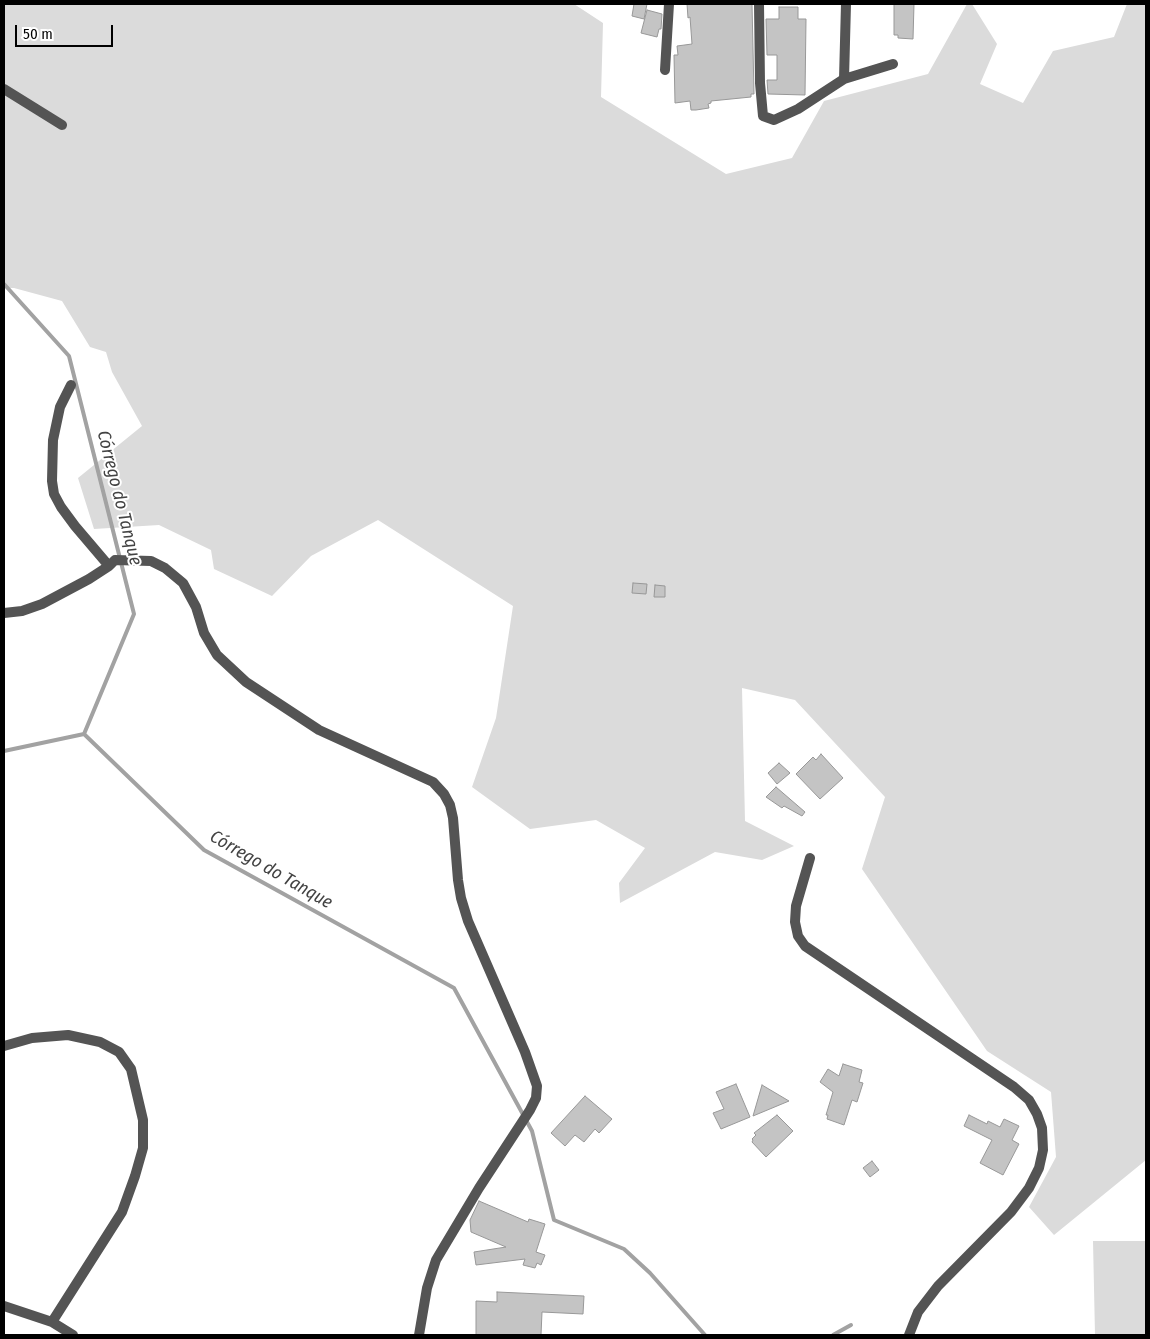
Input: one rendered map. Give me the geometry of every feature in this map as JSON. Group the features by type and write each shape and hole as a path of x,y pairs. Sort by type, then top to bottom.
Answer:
{"street":[{"path":"665,70 669,4"},
{"path":"759,4 760,83 763,116 774,120 798,109 844,79 893,64"},
{"path":"844,79 846,4"},
{"path":"4,89 62,125"},
{"path":"72,385 60,407 55,433 52,461 54,494 75,526 112,563"},
{"path":"4,613 42,604 90,579 112,563 136,560 150,561 165,568 183,583 196,607 204,633 218,655 246,682 319,730 433,782 444,794 450,805 453,818 458,880 466,913 532,1069 537,1086 536,1098 530,1110 479,1188 436,1260 427,1288 418,1335"},
{"path":"810,858 796,906 795,922 798,936 805,946 1014,1087 1029,1100 1042,1128 1043,1150 1039,1168 1029,1188 1011,1212 938,1286 918,1312 910,1335"},
{"path":"4,1046 32,1038 68,1035 100,1042 119,1052 131,1069 143,1120 142,1148 135,1176 122,1212 52,1322"},
{"path":"4,1306 52,1322 74,1335"}],"shaded area":[{"path":"4,4 574,4 603,23 601,97 726,174 792,158 824,101 928,74 967,4 972,4 997,44 980,84 1023,103 1053,51 1114,37 1127,4 1146,4 1146,1160 1054,1235 1029,1207 1056,1157 1051,1092 987,1051 862,869 885,797 795,700 742,688 745,821 794,846 762,860 715,852 620,903 619,883 645,848 596,820 530,829 472,787 496,718 513,606 378,520 311,556 272,596 214,569 211,550 159,525 94,529 78,478 142,426 112,372 106,352 90,347 62,301 14,288 4,288"},
{"path":"1093,1241 1146,1241 1146,1335 1095,1335"}],"building":[{"path":"634,4 647,4 644,19 632,16"},
{"path":"687,4 752,4 754,94 751,94 751,97 711,101 708,104 709,108 696,110 691,110 690,101 675,103 674,55 678,55 677,46 692,44"},
{"path":"894,4 914,4 913,39 898,38 898,35 894,35"},
{"path":"779,7 798,7 798,19 806,19 805,95 768,94 767,80 777,80 777,55 767,55 766,19 779,19"},
{"path":"647,10 662,14 661,29 659,29 657,37 641,33"},
{"path":"633,583 647,584 646,594 632,593"},
{"path":"655,585 665,586 665,597 654,597"},
{"path":"821,754 843,778 820,799 796,774 813,757 816,760"},
{"path":"779,763 790,773 777,784 768,773"},
{"path":"776,787 805,812 802,816 784,806 782,808 766,797"},
{"path":"843,1064 862,1070 859,1082 863,1083 857,1102 852,1100 844,1125 827,1119 828,1115 826,1115 833,1092 820,1082 828,1069 839,1076"},
{"path":"736,1084 750,1117 721,1129 713,1113 724,1109 716,1092"},
{"path":"762,1085 789,1101 753,1116"},
{"path":"585,1096 612,1119 599,1133 595,1129 584,1142 575,1135 565,1146 551,1133"},
{"path":"777,1115 793,1131 766,1157 752,1142 752,1139 756,1135 754,1133"},
{"path":"969,1115 987,1124 988,1121 1000,1127 1004,1119 1019,1126 1012,1140 1019,1144 1003,1175 980,1163 992,1140 964,1126"},
{"path":"872,1161 879,1170 870,1177 863,1168"},
{"path":"479,1201 528,1222 529,1219 545,1224 536,1252 545,1255 541,1265 537,1263 535,1268 523,1265 525,1259 476,1265 474,1252 506,1247 471,1232 470,1220"},
{"path":"497,1292 584,1296 583,1314 542,1312 541,1335 476,1335 476,1301 497,1302"}],"waterway":[{"name":"Córrego do Tanque","path":"4,284 69,356 134,614 84,734 204,850 454,988 532,1131 554,1220 624,1249 650,1273 705,1335"},
{"path":"4,751 84,734"},
{"name":"Córrego do Tanque","path":"833,1335 851,1325"}]}
